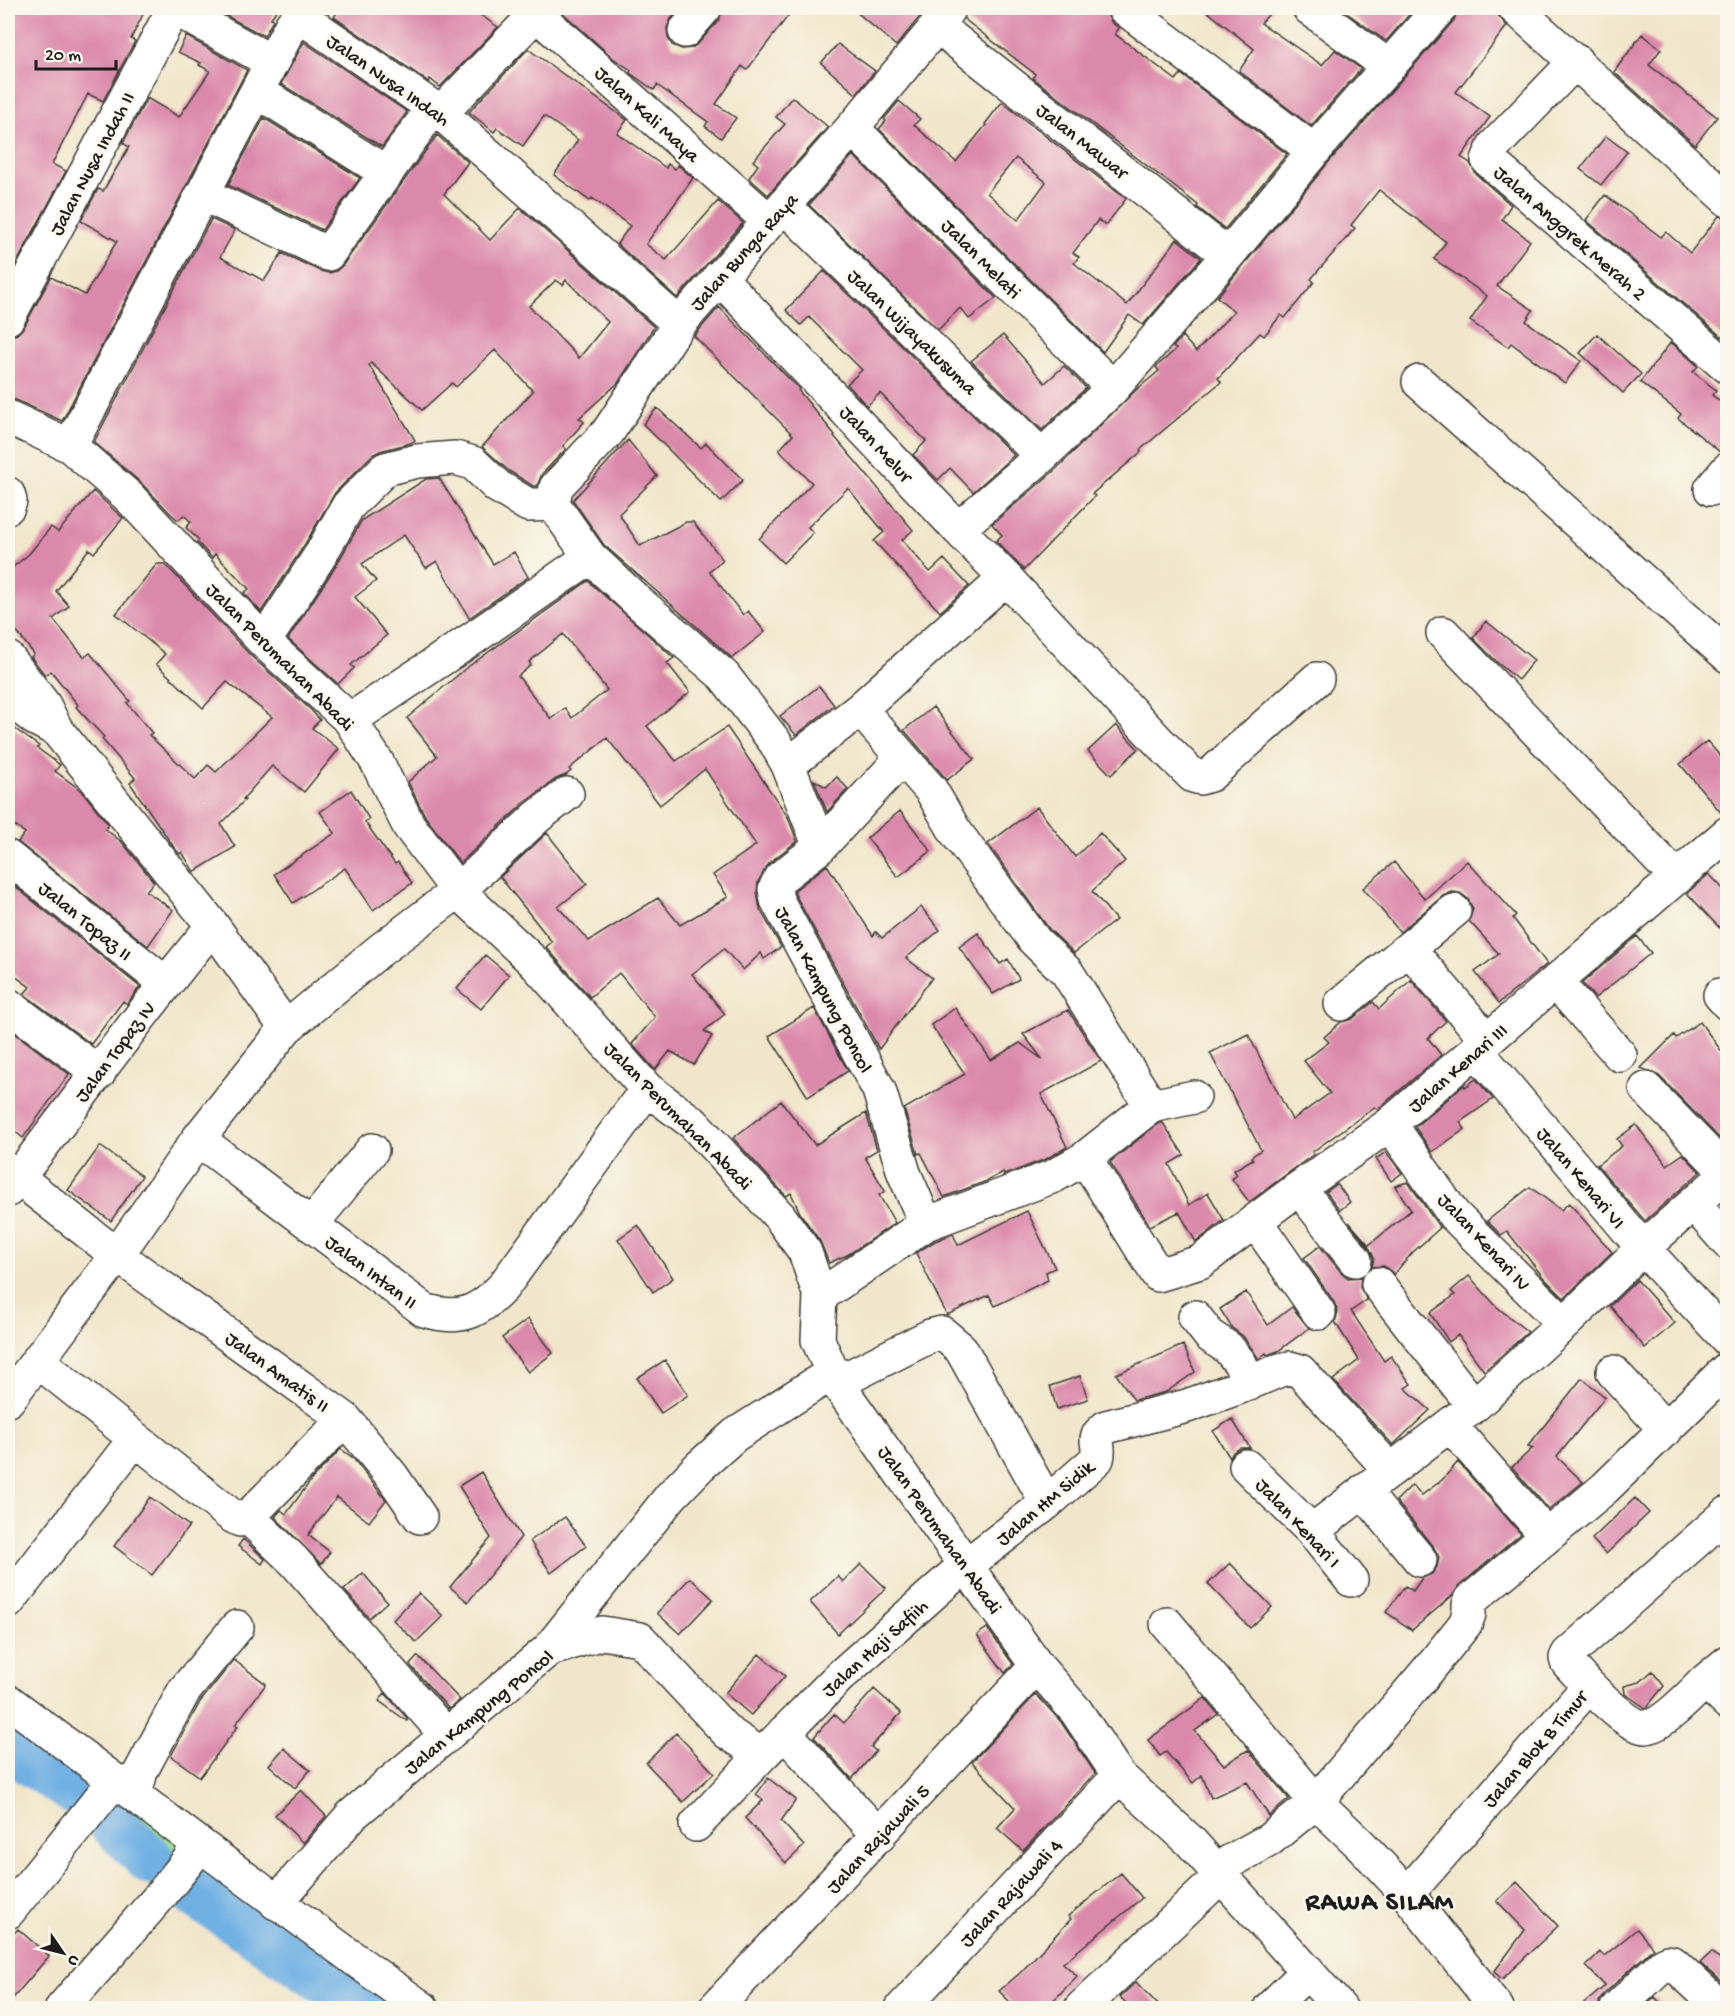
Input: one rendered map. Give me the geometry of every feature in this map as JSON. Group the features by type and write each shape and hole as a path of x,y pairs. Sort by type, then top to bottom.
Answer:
{"street":[{"path":"174,8 272,62"},
{"name":"Jalan Nusa Indah II","path":"8,318 174,8"},
{"path":"1124,8 1314,151"},
{"path":"1309,8 1388,66"},
{"path":"958,529 1042,456 1113,388 1314,151 1440,8"},
{"path":"1515,8 1728,200"},
{"path":"203,194 328,254 387,172 437,111 531,11"},
{"name":"Jalan Kali Maya","path":"531,11 776,213"},
{"name":"Jalan Bunga Raya","path":"553,504 556,487 608,432 679,324 852,128 943,17"},
{"name":"Jalan Mawar","path":"943,17 1228,255"},
{"name":"Jalan Nusa Indah","path":"70,446 292,24 298,18 307,21 437,111 679,324"},
{"name":"Jalan Anggrek Merah 2","path":"1576,61 1494,146 1488,160 1728,367"},
{"path":"257,91 387,172"},
{"name":"Jalan Melati","path":"852,128 1113,388"},
{"name":"Jalan Wijayakusuma","path":"776,213 1042,456"},
{"name":"Jalan Melur","path":"719,277 1193,776 1200,778 1210,775 1317,679"},
{"path":"1419,382 1728,656"},
{"name":"Jalan Perumahan Abadi","path":"8,417 70,446 129,497 264,642 350,720 377,762 409,826 458,891 535,963 647,1089 693,1123 780,1217 805,1251 820,1296 818,1340 835,1378 1037,1666 1077,1711 1119,1776 1190,1841 1340,2008"},
{"path":"264,642 321,555 348,506 385,469 417,461 455,458 473,462 497,486 528,505 553,504 590,557 724,676 775,742 788,765 820,847"},
{"path":"8,494 10,501 8,507"},
{"path":"350,720 590,557"},
{"path":"788,765 860,709 1006,578"},
{"path":"1443,633 1677,878"},
{"path":"8,658 44,705 56,729 213,926 286,1028"},
{"path":"8,698 34,718 56,729"},
{"path":"860,709 931,790 955,831 1035,941 1067,972 1151,1106"},
{"name":"Jalan Kampung Poncol","path":"902,758 820,847 780,878 775,889 777,900 879,1090 904,1173 926,1224"},
{"path":"8,1400 117,1255 198,1139 286,1028 379,951 458,891 537,817 567,794"},
{"name":"Jalan Kenari III","path":"1085,1158 1158,1275 1200,1262 1390,1124 1728,833"},
{"name":"Jalan Topaz II","path":"8,857 165,983"},
{"path":"1341,1004 1454,911"},
{"name":"Jalan Topaz IV","path":"117,1255 11,1179 99,1073 165,983 213,926"},
{"name":"Jalan Kenari VI","path":"1409,949 1481,1045 1521,1105 1643,1248 1728,1340"},
{"path":"1556,982 1620,1055"},
{"path":"8,1005 99,1073"},
{"name":"Jalan Intan II","path":"198,1139 424,1310 442,1316 461,1315 488,1303 503,1287 647,1089"},
{"path":"1312,1531 1462,1415 1727,1173 1646,1089"},
{"path":"820,1296 926,1224 1054,1176 1085,1158 1151,1106 1194,1097"},
{"name":"Jalan Kenari IV","path":"1390,1124 1454,1215 1564,1324"},
{"path":"312,1225 372,1150"},
{"path":"1299,1188 1356,1260"},
{"path":"1693,1203 1728,1243"},
{"path":"1256,1222 1319,1312"},
{"name":"Jalan Amatis II","path":"117,1255 345,1419 248,1517"},
{"path":"1378,1284 1462,1415 1547,1536"},
{"path":"1195,1317 1210,1336 1228,1348 1240,1363 1245,1385 1280,1370 1290,1368 1300,1371 1390,1470"},
{"path":"548,1650 672,1496 700,1466 735,1435 835,1378 930,1336 942,1333 962,1349 1047,1503"},
{"path":"38,1360 232,1516 240,1520 248,1517 294,1561 447,1736"},
{"path":"1080,2008 1218,1873 1269,1840 1316,1802 1465,1624 1471,1600 1605,1488 1728,1368"},
{"path":"1613,1372 1666,1430"},
{"name":"Jalan HM Sidik","path":"967,1566 1047,1503 1097,1459 1099,1455 1096,1438 1106,1427 1187,1406 1245,1385"},
{"path":"345,1419 392,1476 420,1517"},
{"path":"8,1602 135,1439"},
{"name":"Jalan Kenari I","path":"1246,1466 1312,1531 1351,1580"},
{"path":"1363,1491 1420,1560"},
{"name":"Jalan Blok B Timur","path":"1407,1894 1589,1686 1567,1662 1568,1654 1728,1513"},
{"name":"Jalan Haji Safiih","path":"696,1824 838,1678 967,1566"},
{"path":"1167,1624 1316,1802 1407,1894 1497,2008"},
{"path":"8,1912 111,1796 141,1771 183,1691 237,1627"},
{"name":"Jalan Kampung Poncol","path":"276,1903 352,1815 548,1650 602,1633 640,1639 727,1732 773,1743 879,1836"},
{"name":"Jalan Rajawali 5","path":"715,2008 1037,1666"},
{"path":"1589,1686 1610,1706 1635,1723 1648,1727 1678,1706 1720,1682"},
{"path":"8,1701 111,1796 194,1852 276,1903 422,2008"},
{"name":"Jalan Rajawali 4","path":"902,2008 1119,1776"},
{"path":"62,2008 161,1895 194,1852"},
{"path":"1617,2008 1667,1962 1673,1963 1721,2008"},
{"path":"1270,2008 1308,1971"}],"green space":[{"path":"8,1701 421,2008 366,2008 177,1881 152,1862 74,1792 8,1747"}],"building":[{"path":"8,8 146,8 131,39 135,41 103,101 88,94 52,164 66,171 8,279"},
{"path":"212,8 278,8 264,36"},
{"path":"340,8 470,8 498,27 440,87 430,79 429,82 334,17"},
{"path":"565,8 681,8 671,19 667,28 668,38 672,45 682,49 692,48 699,43 719,20 723,8 794,8 747,70 742,66 716,104 736,118 721,138 705,126 708,122 657,85 654,90 630,73 631,70 613,58 562,12"},
{"path":"852,8 927,8 896,46"},
{"path":"967,8 1100,8 1119,28 1115,34 1176,80 1181,74 1287,154 1225,229 1197,207 1198,205 1033,78 1035,74 964,19"},
{"path":"1203,8 1274,8 1261,23 1322,65 1335,50 1361,69 1311,126 1239,71 1254,49"},
{"path":"1340,8 1415,8 1386,41"},
{"path":"1458,8 1497,8 1497,14 1507,26 1456,92 1490,117 1461,157 1470,163 1476,174 1511,205 1502,219 1530,241 1497,286 1533,310 1526,321 1581,361 1565,383 1511,343 1508,347 1470,321 1487,296 1434,259 1446,242 1379,190 1351,225 1355,228 1311,279 1314,282 1285,318 1281,315 1264,336 1260,333 1218,378 1221,382 1092,494 1095,496 1024,570 996,541 1002,535 992,524 1055,470 1136,390 1159,371 1156,367 1176,349 1173,347 1182,336 1196,352 1234,311 1217,297 1328,163 1454,20"},
{"path":"1642,34 1661,49 1649,65 1717,117 1695,145 1614,72"},
{"path":"186,36 247,70 62,421 8,398 8,337 17,334 24,327 51,277 85,295 117,241 81,221 98,189 103,191 129,147 123,143 147,98 179,117 210,71 199,65 201,63 178,52"},
{"path":"304,42 407,112 382,147 281,84"},
{"path":"838,44 875,71 856,94 821,63"},
{"path":"528,49 627,120 617,133 666,168 668,164 675,169 678,165 693,178 646,244 666,260 718,201 743,223 677,298 617,244 630,226 592,198 590,201 554,175 578,140 544,116 523,146 497,128 494,132 469,112"},
{"path":"792,97 828,127 768,195 749,178 758,165 753,161 785,124 776,117"},
{"path":"899,101 920,119 914,125 956,162 1002,102 1126,199 1106,225 1098,220 1073,253 1079,257 1074,263 1127,305 1177,239 1201,258 1143,325 1129,315 1103,352 879,129 886,121 884,119","holes":["1016,158 1046,182 1018,220 987,193"]},
{"path":"264,118 360,178 322,230 228,185"},
{"path":"437,135 468,162 444,194 490,240 520,208 654,327 618,383 579,418 584,422 563,446 566,449 542,474 537,486 533,486 509,471 482,447 533,391 495,350 456,387 452,383 422,410 371,363 369,365 415,440 372,455 335,493 261,612 244,593 249,589 215,554 212,558 197,542 199,540 186,528 191,522 184,515 178,520 141,483 94,442 211,219 235,230 220,257 264,281 282,253 329,273 343,265","holes":["556,280 563,285 566,280 608,322 579,358 529,306"]},
{"path":"1606,136 1627,152 1601,185 1580,169"},
{"path":"853,155 996,298 969,319 960,308 938,330 809,205"},
{"path":"1605,195 1661,237 1666,232 1690,253 1719,216 1728,218 1728,331 1722,337 1586,220"},
{"path":"824,271 1014,455 973,492 950,468 938,480 913,455 926,441 880,393 867,406 847,384 862,370 809,317 801,325 786,310"},
{"path":"719,307 799,389 834,436 913,530 902,540 930,572 944,559 969,586 940,612 874,541 884,532 848,488 808,527 813,533 783,563 759,539 812,483 779,450 793,435 694,336"},
{"path":"1597,334 1641,374 1623,393 1580,353"},
{"path":"1003,335 1045,383 1064,366 1086,388 1042,430 971,361"},
{"path":"1671,342 1698,366 1693,372 1716,390 1712,395 1728,407 1728,451 1720,452 1678,418 1681,414 1640,382"},
{"path":"657,408 701,448 706,443 743,480 721,502 643,424"},
{"path":"628,440 657,476 619,514 640,546 686,522 693,522 723,560 709,571 743,615 748,611 765,632 732,658 604,545 573,500"},
{"path":"439,478 493,564 514,552 528,577 469,618 437,561 426,568 404,535 362,564 376,581 355,597 387,635 351,665 354,668 338,684 288,639 337,564 362,520 426,479"},
{"path":"93,491 123,518 94,553 89,549 56,591 69,606 53,619 84,657 90,653 130,701 127,703 152,733 149,735 195,779 208,765 216,772 272,717 227,682 203,708 156,664 165,654 116,614 157,564 165,564 250,655 311,710 320,720 312,728 339,749 304,792 272,766 243,799 245,800 221,824 235,847 194,872 182,852 180,854 175,849 130,783 135,778 102,739 104,737 76,707 78,705 51,671 45,675 31,657 34,654 8,621 8,571 29,554 51,527 58,532"},
{"path":"588,581 674,658 667,663 690,692 647,726 676,761 727,727 788,817 797,841 769,863 758,882 757,892 760,909 781,947 764,959 761,953 743,970 724,949 692,974 725,1014 704,1031 712,1036 694,1065 670,1051 655,1070 632,1044 655,1017 619,973 590,997 546,947 552,942 500,877 547,833 587,884 558,907 589,941 658,898 680,925 728,897 713,875 756,845 705,769 660,805 607,738 569,769 571,771 566,775 556,779 524,803 460,863 425,816 408,782 437,756 407,718 465,669","holes":["563,634 607,690 572,718 565,708 551,719 518,676 531,665 529,662"]},
{"path":"1486,621 1534,660 1518,680 1473,638"},
{"path":"819,686 834,705 796,735 780,716"},
{"path":"933,707 974,759 947,780 904,730"},
{"path":"8,724 39,746 37,748 60,765 55,771 82,791 109,825 105,829 122,842 154,882 146,891 173,910 148,946 18,842 25,833 8,821"},
{"path":"1116,725 1138,749 1111,775 1088,751"},
{"path":"1707,741 1728,765 1728,815 1723,815 1680,764"},
{"path":"837,777 848,789 827,812 814,780 826,787"},
{"path":"351,790 369,819 365,822 395,864 398,862 412,883 373,910 345,868 293,903 274,874 335,833 320,812"},
{"path":"1037,807 1075,857 1100,833 1125,861 1092,891 1116,920 1074,953 1049,929 988,844"},
{"path":"900,811 931,851 898,877 867,838"},
{"path":"1467,861 1516,915 1513,918 1547,964 1499,1003 1475,972 1499,954 1469,921 1473,909 1468,899 1460,893 1452,892 1443,896 1400,932 1363,888 1394,862 1425,899"},
{"path":"827,865 873,936 876,932 882,938 921,907 940,930 906,958 932,978 879,1049 795,894 795,890"},
{"path":"1709,874 1728,894 1728,937 1687,893"},
{"path":"8,881 140,987 127,1004 123,1001 91,1044 24,994 30,987 8,971"},
{"path":"978,933 1000,964 1008,959 1019,979 993,994 959,947"},
{"path":"1637,936 1651,953 1595,998 1582,983"},
{"path":"485,955 509,975 481,1009 457,989"},
{"path":"1411,980 1446,1021 1428,1038 1441,1055 1378,1109 1375,1107 1312,1152 1314,1154 1249,1202 1232,1179 1237,1175 1234,1170 1253,1159 1251,1157 1261,1150 1210,1053 1248,1034 1292,1120 1330,1093 1304,1061 1329,1042 1324,1037 1341,1022 1352,1019 1373,1002 1379,1009"},
{"path":"814,1008 848,1071 808,1097 769,1036"},
{"path":"955,1008 991,1060 1020,1043 1043,1060 1023,1034 1068,1010 1101,1061 1041,1094 1067,1147 1046,1159 1004,1175 1003,1172 987,1181 944,1197 921,1153 918,1154 904,1109 965,1074 931,1025"},
{"path":"1700,1022 1728,1060 1726,1145 1659,1076 1641,1068 1674,1035 1676,1038"},
{"path":"8,1028 69,1074 23,1138 8,1126"},
{"path":"1476,1079 1493,1099 1460,1122 1465,1129 1432,1152 1415,1127 1464,1085 1465,1087"},
{"path":"781,1101 815,1145 866,1113 877,1150 865,1157 885,1191 879,1195 895,1223 847,1255 829,1263 820,1241 800,1213 791,1193 786,1196 733,1138"},
{"path":"1159,1123 1163,1123 1184,1155 1169,1164 1189,1205 1208,1193 1224,1220 1196,1242 1179,1212 1150,1226 1110,1162"},
{"path":"1636,1125 1667,1165 1683,1154 1700,1172 1645,1221 1597,1165 1622,1146 1617,1139"},
{"path":"100,1146 142,1176 111,1221 68,1190"},
{"path":"1386,1152 1402,1173 1391,1181 1376,1159"},
{"path":"1408,1182 1440,1228 1413,1252 1394,1274 1384,1266 1372,1267 1374,1258 1370,1249 1349,1222 1369,1245 1411,1210 1395,1186"},
{"path":"1337,1184 1350,1202 1340,1210 1326,1192"},
{"path":"1530,1187 1561,1210 1569,1203 1612,1252 1564,1298 1543,1277 1507,1231 1501,1235 1487,1221"},
{"path":"1027,1211 1055,1268 1046,1272 1048,1280 995,1306 989,1295 947,1315 916,1253 935,1241 953,1234 958,1245"},
{"path":"638,1225 673,1278 653,1292 618,1239"},
{"path":"1320,1246 1348,1278 1361,1277 1360,1287 1367,1300 1351,1311 1384,1361 1391,1356 1411,1384 1405,1388 1430,1410 1393,1445 1333,1380 1359,1360 1335,1322 1338,1312 1334,1302 1304,1258"},
{"path":"1469,1276 1497,1307 1528,1332 1484,1371 1458,1335 1449,1342 1430,1313 1455,1295 1451,1291"},
{"path":"1637,1280 1675,1323 1645,1348 1610,1306"},
{"path":"1246,1292 1268,1325 1292,1307 1309,1328 1278,1351 1267,1355 1266,1353 1259,1359 1243,1336 1232,1328 1220,1309"},
{"path":"528,1319 553,1353 528,1372 502,1338"},
{"path":"1183,1345 1195,1372 1166,1392 1134,1400 1116,1374"},
{"path":"665,1360 688,1395 661,1413 637,1378"},
{"path":"1080,1376 1088,1399 1057,1409 1050,1386"},
{"path":"1582,1378 1605,1397 1557,1457 1583,1482 1549,1510 1512,1467 1533,1448 1528,1446"},
{"path":"1232,1419 1250,1448 1240,1448 1233,1452 1230,1458 1213,1431"},
{"path":"341,1449 353,1458 386,1500 369,1522 337,1497 308,1535 330,1552 321,1564 275,1517 281,1510 286,1514 312,1479"},
{"path":"1458,1462 1521,1534 1459,1586 1453,1595 1412,1630 1386,1612 1405,1586 1413,1591 1422,1578 1432,1574 1437,1567 1439,1557 1396,1501 1412,1485 1422,1495 1442,1480"},
{"path":"481,1472 521,1537 468,1602 450,1587 491,1538 459,1486"},
{"path":"150,1497 189,1526 152,1575 114,1546"},
{"path":"1635,1498 1649,1513 1606,1554 1592,1539"},
{"path":"565,1517 586,1546 551,1573 530,1541"},
{"path":"243,1539 265,1559 262,1564 238,1546"},
{"path":"1230,1563 1272,1607 1250,1628 1208,1584"},
{"path":"861,1564 886,1588 838,1634 810,1602 838,1576 843,1582"},
{"path":"363,1573 387,1602 369,1618 344,1590"},
{"path":"690,1578 713,1599 680,1634 657,1613"},
{"path":"419,1593 443,1616 416,1642 393,1620"},
{"path":"987,1628 1013,1664 1005,1673 977,1635"},
{"path":"759,1654 785,1676 751,1715 725,1693"},
{"path":"418,1656 460,1700 449,1709 410,1665"},
{"path":"234,1660 266,1684 200,1777 171,1756 200,1702"},
{"path":"1652,1671 1664,1686 1646,1708 1625,1694 1624,1686 1640,1682"},
{"path":"874,1689 901,1713 871,1747 876,1751 852,1779 814,1737 834,1714 844,1723"},
{"path":"385,1693 408,1719 407,1721 379,1701"},
{"path":"1036,1694 1061,1722 1095,1773 1023,1851 997,1828 1015,1808 972,1762"},
{"path":"1205,1698 1218,1714 1195,1731 1224,1765 1248,1750 1289,1799 1269,1816 1247,1782 1211,1798 1202,1775 1193,1783 1166,1752 1160,1756 1148,1740"},
{"path":"676,1733 714,1773 683,1802 646,1763"},
{"path":"284,1748 310,1770 295,1788 269,1765"},
{"path":"768,1778 796,1800 781,1821 804,1846 786,1863 745,1818 763,1800 756,1795"},
{"path":"301,1790 326,1816 303,1843 275,1815"},
{"path":"1121,1873 1142,1898 1063,1963 1077,1976 1046,2008 1016,2008 999,1991 1020,1973 1071,1919 1068,1916"},
{"path":"1517,1882 1558,1926 1502,1979 1494,1972 1525,1930 1497,1901"},
{"path":"18,1929 49,1956 8,2004 8,1940"},
{"path":"1637,1929 1653,1948 1604,1994 1599,2002 1599,2008 1579,2008 1605,1986 1586,1966 1600,1952 1604,1956"},
{"path":"1712,1952 1728,1968 1728,1988 1700,1963"},
{"path":"1136,1982 1161,2008 1131,2008 1120,1997"},
{"path":"1655,1997 1665,2008 1644,2008"}],"waterway":[{"path":"8,1747 74,1791"},
{"path":"112,1823 152,1862"},
{"path":"197,1895 366,2008"}],"district":[{"name":"RAWA SILAM","path":"1380,1900"}]}
